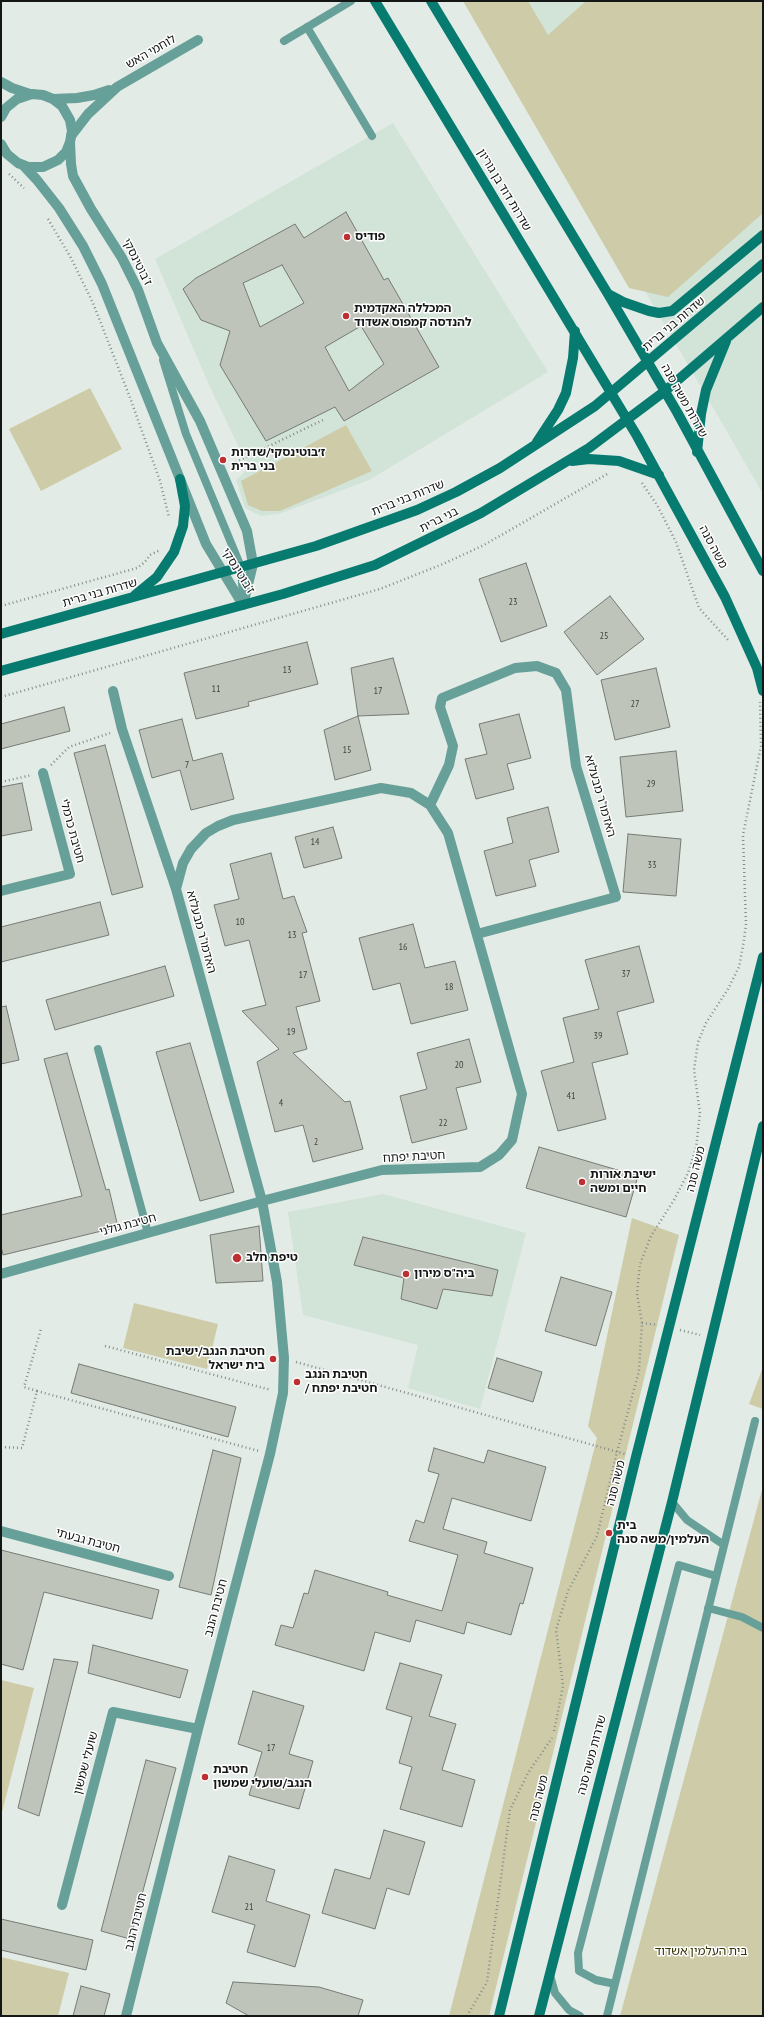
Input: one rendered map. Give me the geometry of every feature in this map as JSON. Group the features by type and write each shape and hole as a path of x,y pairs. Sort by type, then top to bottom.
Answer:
{"main road":[{"name":"שדרות דוד בן גוריון","path":"375,1 612,392"},
{"path":"431,1 648,363"},
{"path":"608,294 623,302 649,311 659,313 672,310 682,304 763,235"},
{"name":"שדרות בני ברית","path":"1,634 316,546 417,510 456,492 575,420 648,363 763,264"},
{"path":"612,392 628,420 665,391 763,307"},
{"path":"534,446 558,410 566,393 573,358 575,331"},
{"path":"727,339 706,390 701,414 697,452 750,545 763,571"},
{"name":"שדרות משה סנה","path":"648,363 665,391 697,452"},
{"name":"בני ברית","path":"243,605 375,565 481,513 570,461 628,420"},
{"name":"משה סנה","path":"628,420 725,597 757,668 761,696"},
{"path":"570,461 589,459 620,461 641,467 659,475"},
{"path":"131,598 157,577 174,552 183,526 185,506 180,479"},
{"path":"1,672 243,605"},
{"name":"משה סנה","path":"499,2016 636,1457 763,958"},
{"path":"672,1502 763,1126"},
{"name":"שדרות משה סנה","path":"539,2016 672,1502"}],"street":[{"name":"לוחמי האש","path":"23,165 38,167 53,163 66,152 71,139 88,114 117,87 198,40"},
{"path":"1,82 12,88 32,94 43,95 53,99"},
{"name":"לוחמי האש","path":"53,99 88,96 117,87"},
{"path":"1,117 6,108 13,101 22,96 32,94"},
{"name":"ז'בוטינסקי","path":"53,99 62,106 72,125 71,164 73,176 91,209 122,258 138,290 157,343 200,421 247,530 253,564 243,605"},
{"path":"1,144 4,156"},
{"name":"ז'בוטינסקי","path":"4,156 23,165 37,180 59,208 83,246 102,284 206,544 243,605"},
{"name":"האדמו\"ר מבעלזא","path":"430,805 449,765 453,746 440,707 442,698 515,668 537,666 556,673 566,690 576,766 616,897 477,934"},
{"path":"113,691 122,729 176,889"},
{"name":"חטיבת כרמלי","path":"1,891 70,874 42,773"},
{"name":"האדמו\"ר מבעלזא","path":"262,1201 176,889 182,863 191,849 206,833 233,820 381,788 411,793 430,805 448,832 522,1094 512,1140"},
{"name":"חטיבת יפתח","path":"262,1201 382,1170 480,1167 499,1155 512,1140"},
{"name":"חטיבת גולני","path":"1,1274 262,1201"},
{"name":"חטיבת הנגב","path":"126,2016 198,1729 270,1454 283,1393 284,1358 277,1282 262,1201"},
{"name":"חטיבת גבעתי","path":"1,1531 169,1576"},
{"name":"שועלי שמשון","path":"62,1905 113,1712 198,1729"}],"lane":[{"path":"284,41 351,1"},
{"path":"308,27 372,136"},
{"path":"157,343 186,434 240,567 243,605"},
{"path":"750,545 763,561"},
{"path":"98,1049 148,1233"},
{"path":"756,1153 763,1140"},
{"path":"607,2016 755,1421"},
{"path":"672,1502 686,1520 724,1545"},
{"path":"614,1984 596,1980 579,1971 578,1953 679,1565 716,1576"},
{"path":"708,1608 742,1617 763,1628"},
{"path":"549,1973 555,1993 569,2010 580,2016"}],"path":[{"path":"5,169 27,190"},
{"path":"47,217 71,258 96,310 160,481 170,520"},
{"path":"222,469 325,419"},
{"path":"641,482 658,505 676,542 698,608 731,642"},
{"path":"1,606 137,568 155,551 168,550"},
{"path":"467,2016 487,1982 510,1810 528,1773 552,1740 563,1686 556,1630 568,1591 597,1536 617,1452 639,1371 642,1323 637,1294 640,1264 650,1236 674,1200 688,1173 696,1148 700,1113 694,1070 698,1042 706,1023 728,989 739,967 746,925 743,835 761,746 761,696"},
{"path":"1,782 42,773 69,747 122,729"},
{"path":"41,1329 24,1387 270,1454"},
{"path":"105,1346 283,1393"},
{"path":"284,1358 636,1457"},
{"path":"1,1447 22,1448 37,1390"}],"shaded area":[{"path":"476,1 763,1 763,494 722,423"},
{"name":"המכללה האקדמית להנדסה קמפוס אשדוד","path":"393,123 548,372 369,480 279,514 261,516 245,508 236,480 249,468 209,385 155,259"},
{"name":"ביה\"ס מירון","path":"383,1194 526,1233 480,1409 408,1388 418,1345 303,1315 288,1212"}],"green space":[{"path":"463,1 528,1 548,35 586,1 763,1 763,213 668,297 629,288"},
{"path":"90,388 122,449 41,491 9,429"},
{"path":"346,425 372,471 280,511 262,511 248,505 241,481"},
{"path":"632,1218 679,1235 489,2016 449,2016 597,1438 588,1426"},
{"path":"134,1303 218,1324 207,1369 123,1348"},
{"path":"763,1367 763,1409 749,1404"},
{"name":"בית העלמין אשדוד","path":"763,1486 763,2016 620,2016"},
{"path":"1,1680 34,1688 1,1816"},
{"path":"1,1957 69,1973 58,2016 1,2016"}],"building":[{"path":"346,212 384,280 388,278 439,367 344,421 335,407 266,441 220,365 230,331 201,320 183,289 196,278 295,224 304,238","holes":["282,265 304,303 260,327 243,283","361,326 384,364 349,391 325,347"]},
{"path":"526,563 547,626 501,642 479,579"},
{"path":"610,596 644,639 597,675 564,632"},
{"path":"307,642 318,684 248,702 249,706 196,719 184,673"},
{"path":"393,658 409,714 358,716 351,668"},
{"path":"656,668 670,727 615,740 601,680"},
{"path":"64,707 70,731 1,749 1,724"},
{"path":"519,714 531,758 507,764 514,789 476,799 465,759 487,754 479,724"},
{"path":"358,716 371,770 335,780 324,730"},
{"path":"182,719 193,761 222,753 234,799 191,810 180,770 152,778 139,730"},
{"path":"105,745 143,887 112,895 74,753"},
{"path":"676,751 683,811 626,817 620,757"},
{"path":"22,783 32,830 1,836 1,787"},
{"path":"548,807 559,852 529,860 536,886 496,896 484,851 513,843 507,818"},
{"path":"333,827 342,858 304,868 295,837"},
{"path":"628,834 681,839 676,896 623,892"},
{"path":"271,853 283,899 294,896 307,932 302,933 320,1001 296,1007 307,1049 293,1053 345,1102 350,1101 363,1149 313,1162 303,1125 275,1132 257,1062 279,1049 242,1011 266,1005 249,940 225,946 214,905 239,899 230,864"},
{"path":"100,902 109,935 1,962 1,927"},
{"path":"413,924 425,968 455,961 468,1010 411,1024 400,983 373,990 359,938"},
{"path":"639,946 654,1002 617,1012 628,1054 592,1063 606,1119 558,1131 541,1071 574,1062 563,1018 599,1009 585,960"},
{"path":"165,966 174,996 55,1030 46,1000"},
{"path":"6,1006 19,1060 1,1064 1,1007"},
{"path":"469,1039 481,1082 456,1088 467,1129 412,1143 400,1096 427,1089 417,1053"},
{"path":"190,1043 234,1192 200,1201 156,1052"},
{"path":"67,1053 106,1190 109,1189 118,1227 3,1255 1,1246 1,1215 82,1196 44,1059"},
{"name":"ישיבת אורות חיים ומשה","path":"539,1147 638,1176 626,1217 526,1188"},
{"name":"טיפת חלב","path":"259,1226 263,1281 216,1283 210,1235"},
{"path":"363,1237 498,1270 492,1296 443,1289 437,1309 401,1299 404,1278 354,1265"},
{"path":"561,1277 612,1292 596,1346 545,1331"},
{"path":"497,1358 542,1372 533,1402 488,1388"},
{"path":"79,1364 236,1407 228,1437 71,1393"},
{"path":"434,1448 484,1463 488,1450 546,1467 531,1521 452,1498 443,1529 487,1542 484,1553 533,1568 523,1604 520,1603 511,1635 467,1622 464,1634 416,1620 410,1642 375,1632 364,1671 275,1645 281,1625 293,1628 304,1593 308,1594 315,1570 388,1592 387,1595 442,1611 458,1555 409,1541 416,1520 424,1523 439,1474 428,1471"},
{"path":"213,1450 241,1458 211,1595 179,1587"},
{"path":"1,1550 159,1590 152,1619 44,1592 23,1670 1,1664"},
{"path":"93,1645 188,1670 180,1698 88,1673"},
{"path":"54,1659 78,1662 39,1816 18,1808"},
{"path":"400,1663 442,1675 429,1716 456,1724 442,1770 475,1780 462,1827 400,1809 412,1767 399,1763 412,1717 386,1709"},
{"path":"253,1691 304,1706 289,1754 313,1761 299,1809 249,1795 262,1752 238,1744"},
{"path":"146,1760 176,1768 130,1939 101,1931"},
{"path":"384,1830 425,1842 409,1895 387,1888 375,1929 322,1913 335,1869 370,1879"},
{"path":"229,1856 275,1870 266,1901 310,1915 295,1967 247,1952 255,1925 212,1912"},
{"path":"1,1919 93,1940 86,1970 1,1950"},
{"path":"233,1982 319,1987 363,2000 358,2016 249,2016 226,2003"},
{"path":"81,1986 110,1994 104,2016 73,2016"}],"place":[{"name":"פודיס","path":"347,237"},
{"name":"המכללה האקדמית להנדסה קמפוס אשדוד","path":"346,316"},
{"name":"ז׳בוטינסקי/שדרות בני ברית","path":"223,460"},
{"name":"ישיבת אורות חיים ומשה","path":"582,1182"},
{"name":"טיפת חלב","path":"237,1258"},
{"name":"ביה\"ס מירון","path":"406,1274"},
{"name":"חטיבת הנגב/ישיבת בית ישראל","path":"273,1359"},
{"name":"חטיבת הנגב / חטיבת יפתח","path":"297,1382"},
{"name":"בית העלמין/משה סנה","path":"609,1533"},
{"name":"חטיבת הנגב/שועלי שמשון","path":"205,1777"}]}
